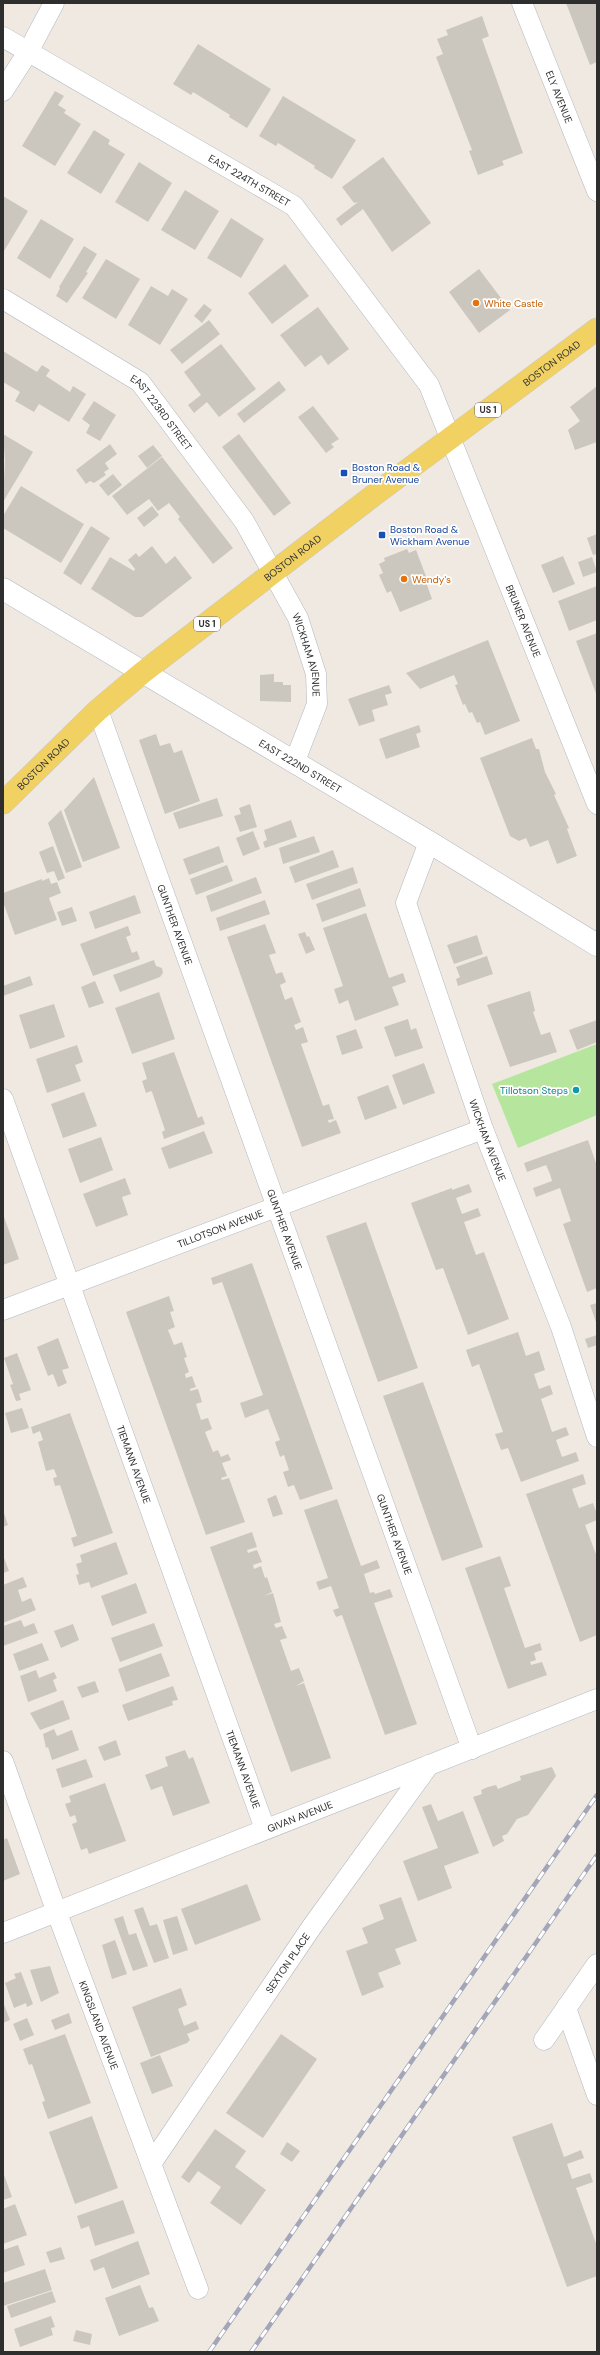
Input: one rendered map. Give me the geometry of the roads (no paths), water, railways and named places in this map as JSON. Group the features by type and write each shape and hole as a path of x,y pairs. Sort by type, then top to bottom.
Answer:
{"main road":[{"name":"BOSTON ROAD","path":"3,803 98,710 142,673 273,575 451,438 597,330"}],"street":[{"path":"3,91 28,52 54,3"},
{"name":"ELY AVENUE","path":"522,3 597,191"},
{"name":"EAST 224TH STREET","path":"3,37 294,206 429,385 451,438"},
{"name":"EAST 223RD STREET","path":"3,300 140,382 244,522 273,575"},
{"name":"BRUNER AVENUE","path":"451,438 597,804"},
{"name":"WICKHAM AVENUE","path":"273,575 298,618 316,674 317,704 295,761"},
{"name":"EAST 222ND STREET","path":"3,589 142,673 295,761 597,945"},
{"name":"GUNTHER AVENUE","path":"98,710 472,1748"},
{"name":"WICKHAM AVENUE","path":"429,842 406,903 483,1129 561,1327 597,1437"},
{"name":"TIEMANN AVENUE","path":"3,1099 265,1829"},
{"name":"TILLOTSON AVENUE","path":"3,1310 483,1129"},
{"name":"GIVAN AVENUE","path":"3,1933 597,1699"},
{"name":"KINGSLAND AVENUE","path":"3,1760 57,1913 198,2289"},
{"name":"SEXTON PLACE","path":"151,2164 313,1925 429,1765"},
{"path":"544,2040 597,1964"},
{"path":"566,2008 597,2095"}],"railway":[{"path":"209,2352 597,1795"},
{"path":"251,2352 597,1855"}],"place":[{"name":"White Castle","path":"476,303"},
{"name":"Boston Road & Bruner Avenue","path":"344,473"},
{"name":"Boston Road & Wickham Avenue","path":"382,535"},
{"name":"Wendy's","path":"404,579"},
{"name":"Tillotson Steps","path":"576,1090"}]}
